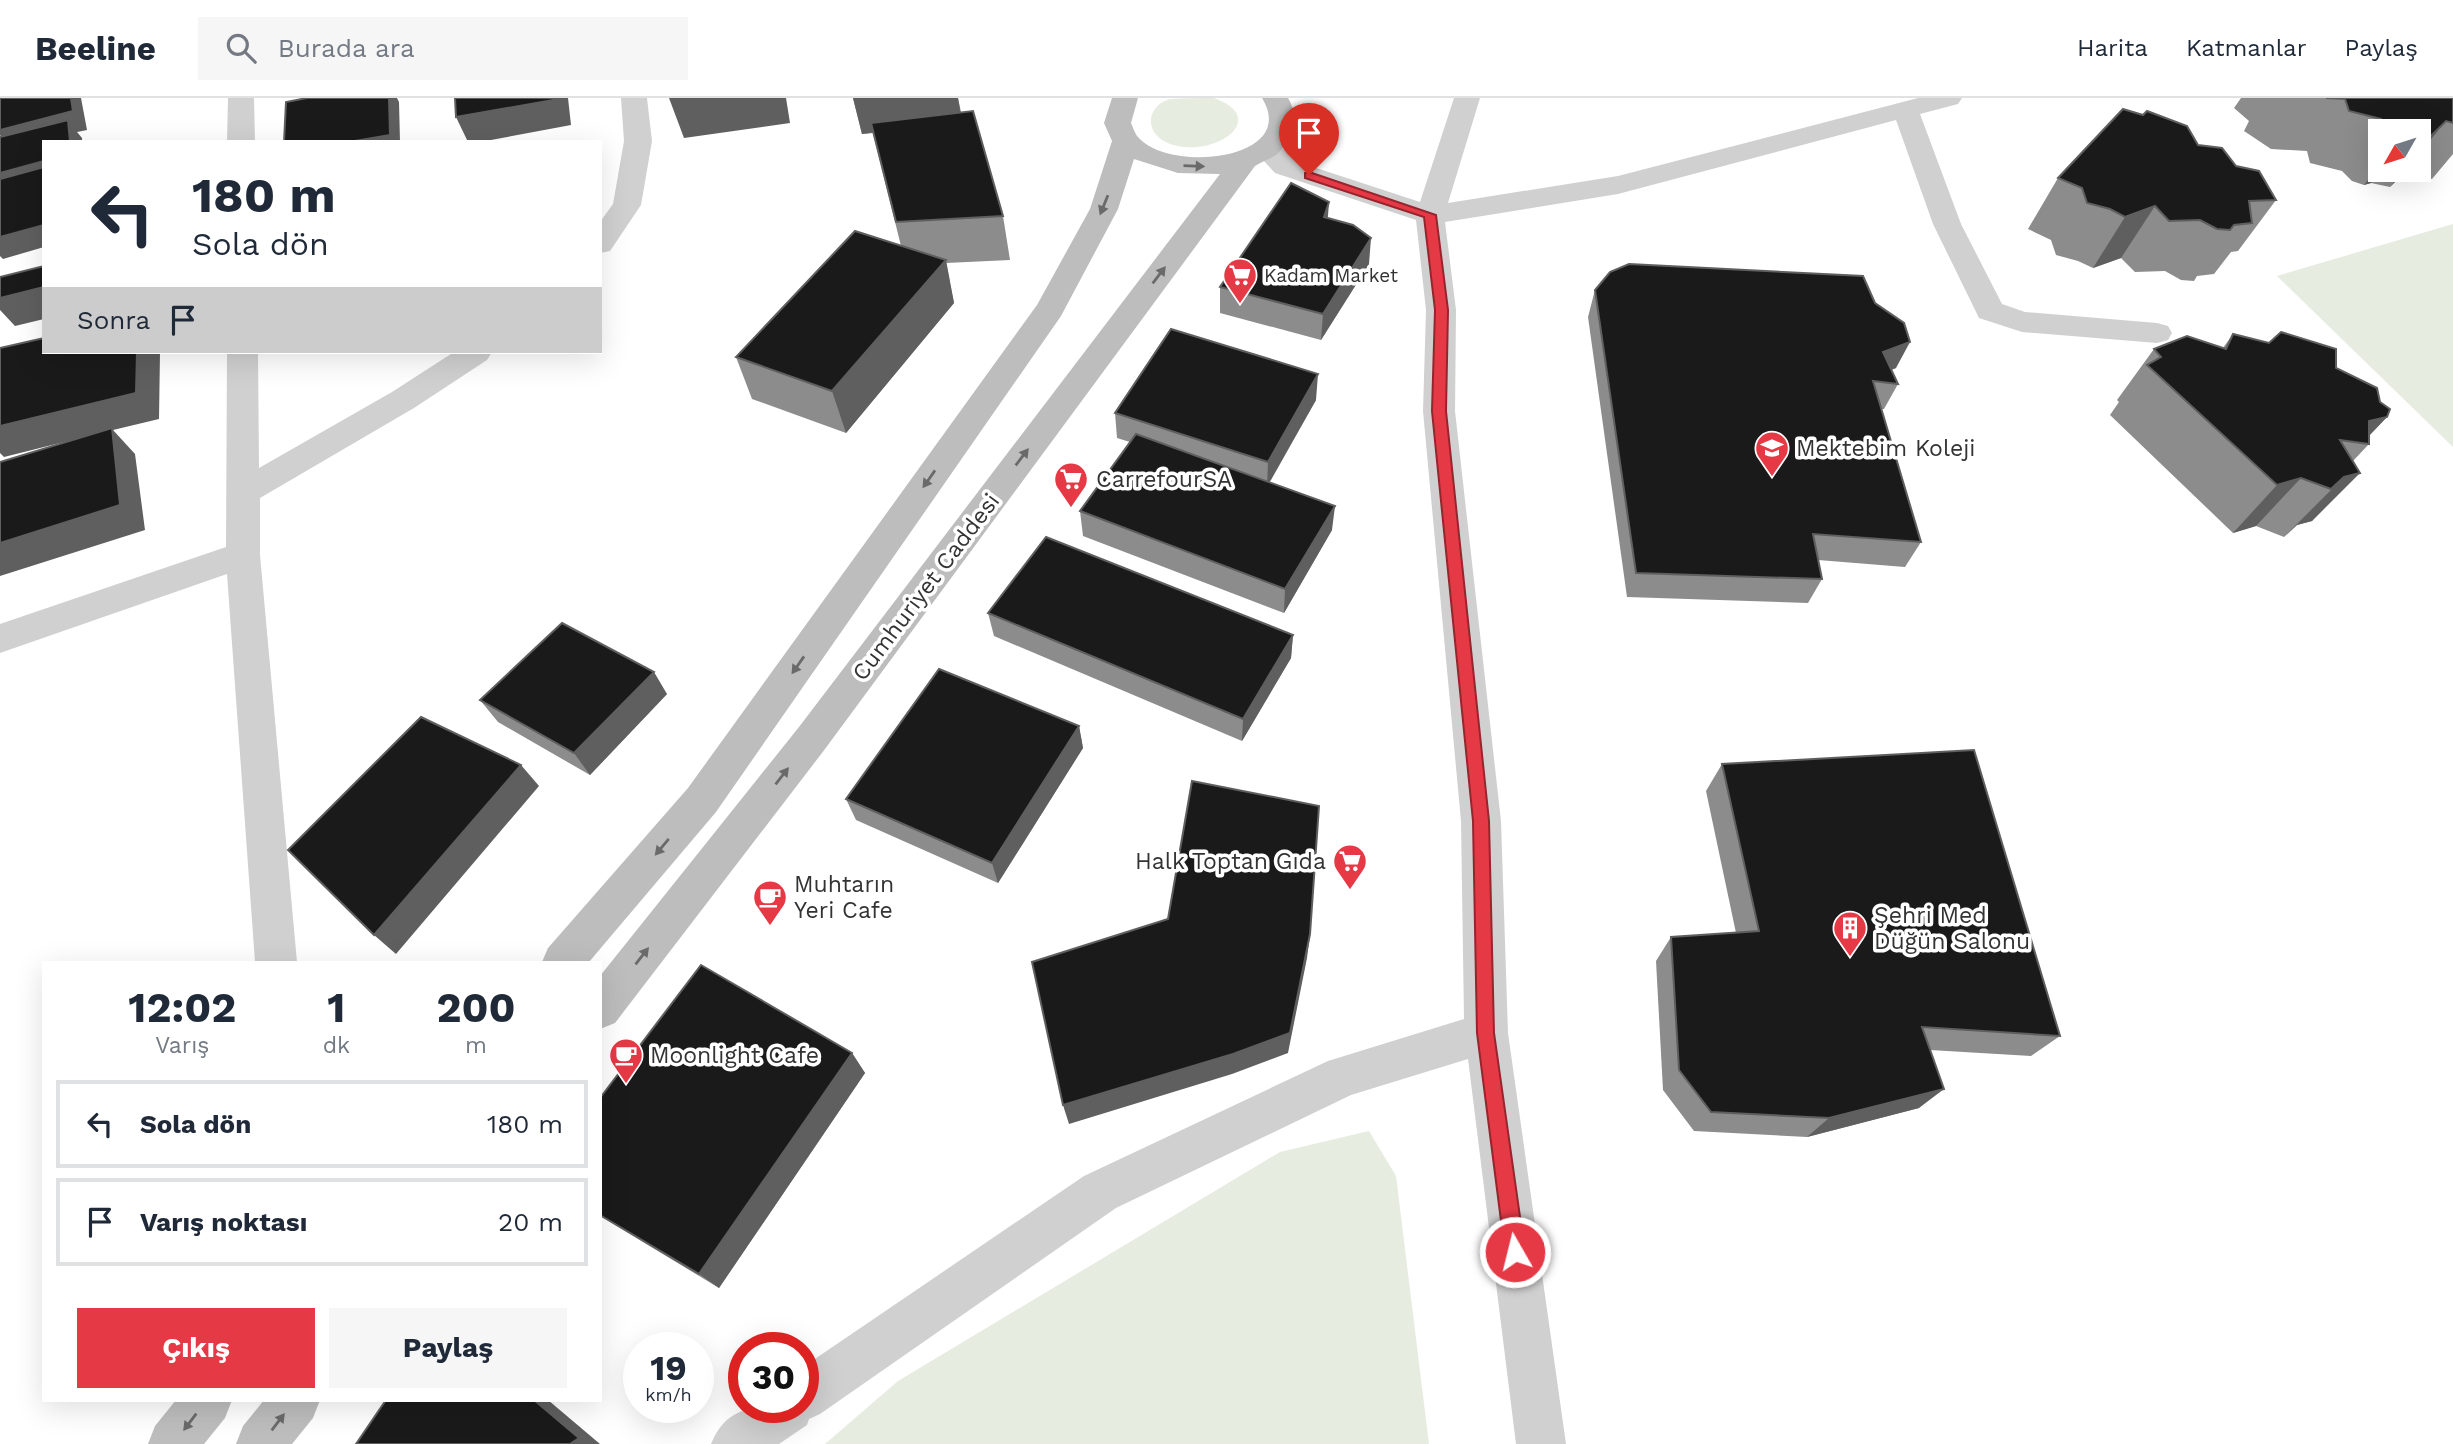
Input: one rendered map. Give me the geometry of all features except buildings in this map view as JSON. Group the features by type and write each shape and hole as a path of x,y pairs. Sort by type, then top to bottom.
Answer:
{"main road":[{"name":"Cumhuriyet Caddesi","path":"602,1006 812,738 1255,154 1279,134 1285,105"},
{"path":"1120,111 1142,154 1165,163 1192,167 1220,166 1255,154"},
{"path":"564,961 702,800 1050,309 1104,209 1120,111"},
{"path":"173,1444 204,1402"},
{"path":"261,1444 293,1402"}],"street":[{"path":"241,98 241,140"},
{"path":"602,241 627,205 638,141 634,98"},
{"path":"1467,98 1430,215 1441,310 1439,411 1481,821 1486,1033 1541,1444"},
{"path":"1255,154 1284,167 1430,215 1618,185 1948,98"},
{"path":"1905,109 1947,224 1990,311 2022,322 2157,333"},
{"path":"242,354 243,555 276,961"},
{"path":"242,493 402,400 473,354"},
{"path":"0,639 243,555"},
{"path":"819,1386 1100,1192 1344,1076 1486,1033"},
{"path":"744,1441 768,1423"}],"shaded area":[{"path":"1214,98 1231,107 1238,116 1237,126 1218,142 1187,147 1170,144 1162,140 1152,128 1152,114 1170,99"},
{"path":"2453,224 2453,447 2277,276"},
{"path":"1369,1131 1396,1176 1429,1444 825,1444 898,1381 1280,1152"}],"place":[{"name":"Kadam Market","path":"1240,305"},
{"name":"Mektebim Koleji","path":"1772,478"},
{"name":"CarrefourSA","path":"1071,509"},
{"name":"Halk Toptan Gıda","path":"1350,891"},
{"name":"Muhtarın Yeri Cafe","path":"770,927"},
{"name":"Şehri Med Düğün Salonu","path":"1850,958"},
{"name":"Moonlight Cafe","path":"626,1085"}],"route":[{"path":"1309,175 1430,215 1441,310 1439,411 1481,821 1486,1033 1515,1252"}]}
